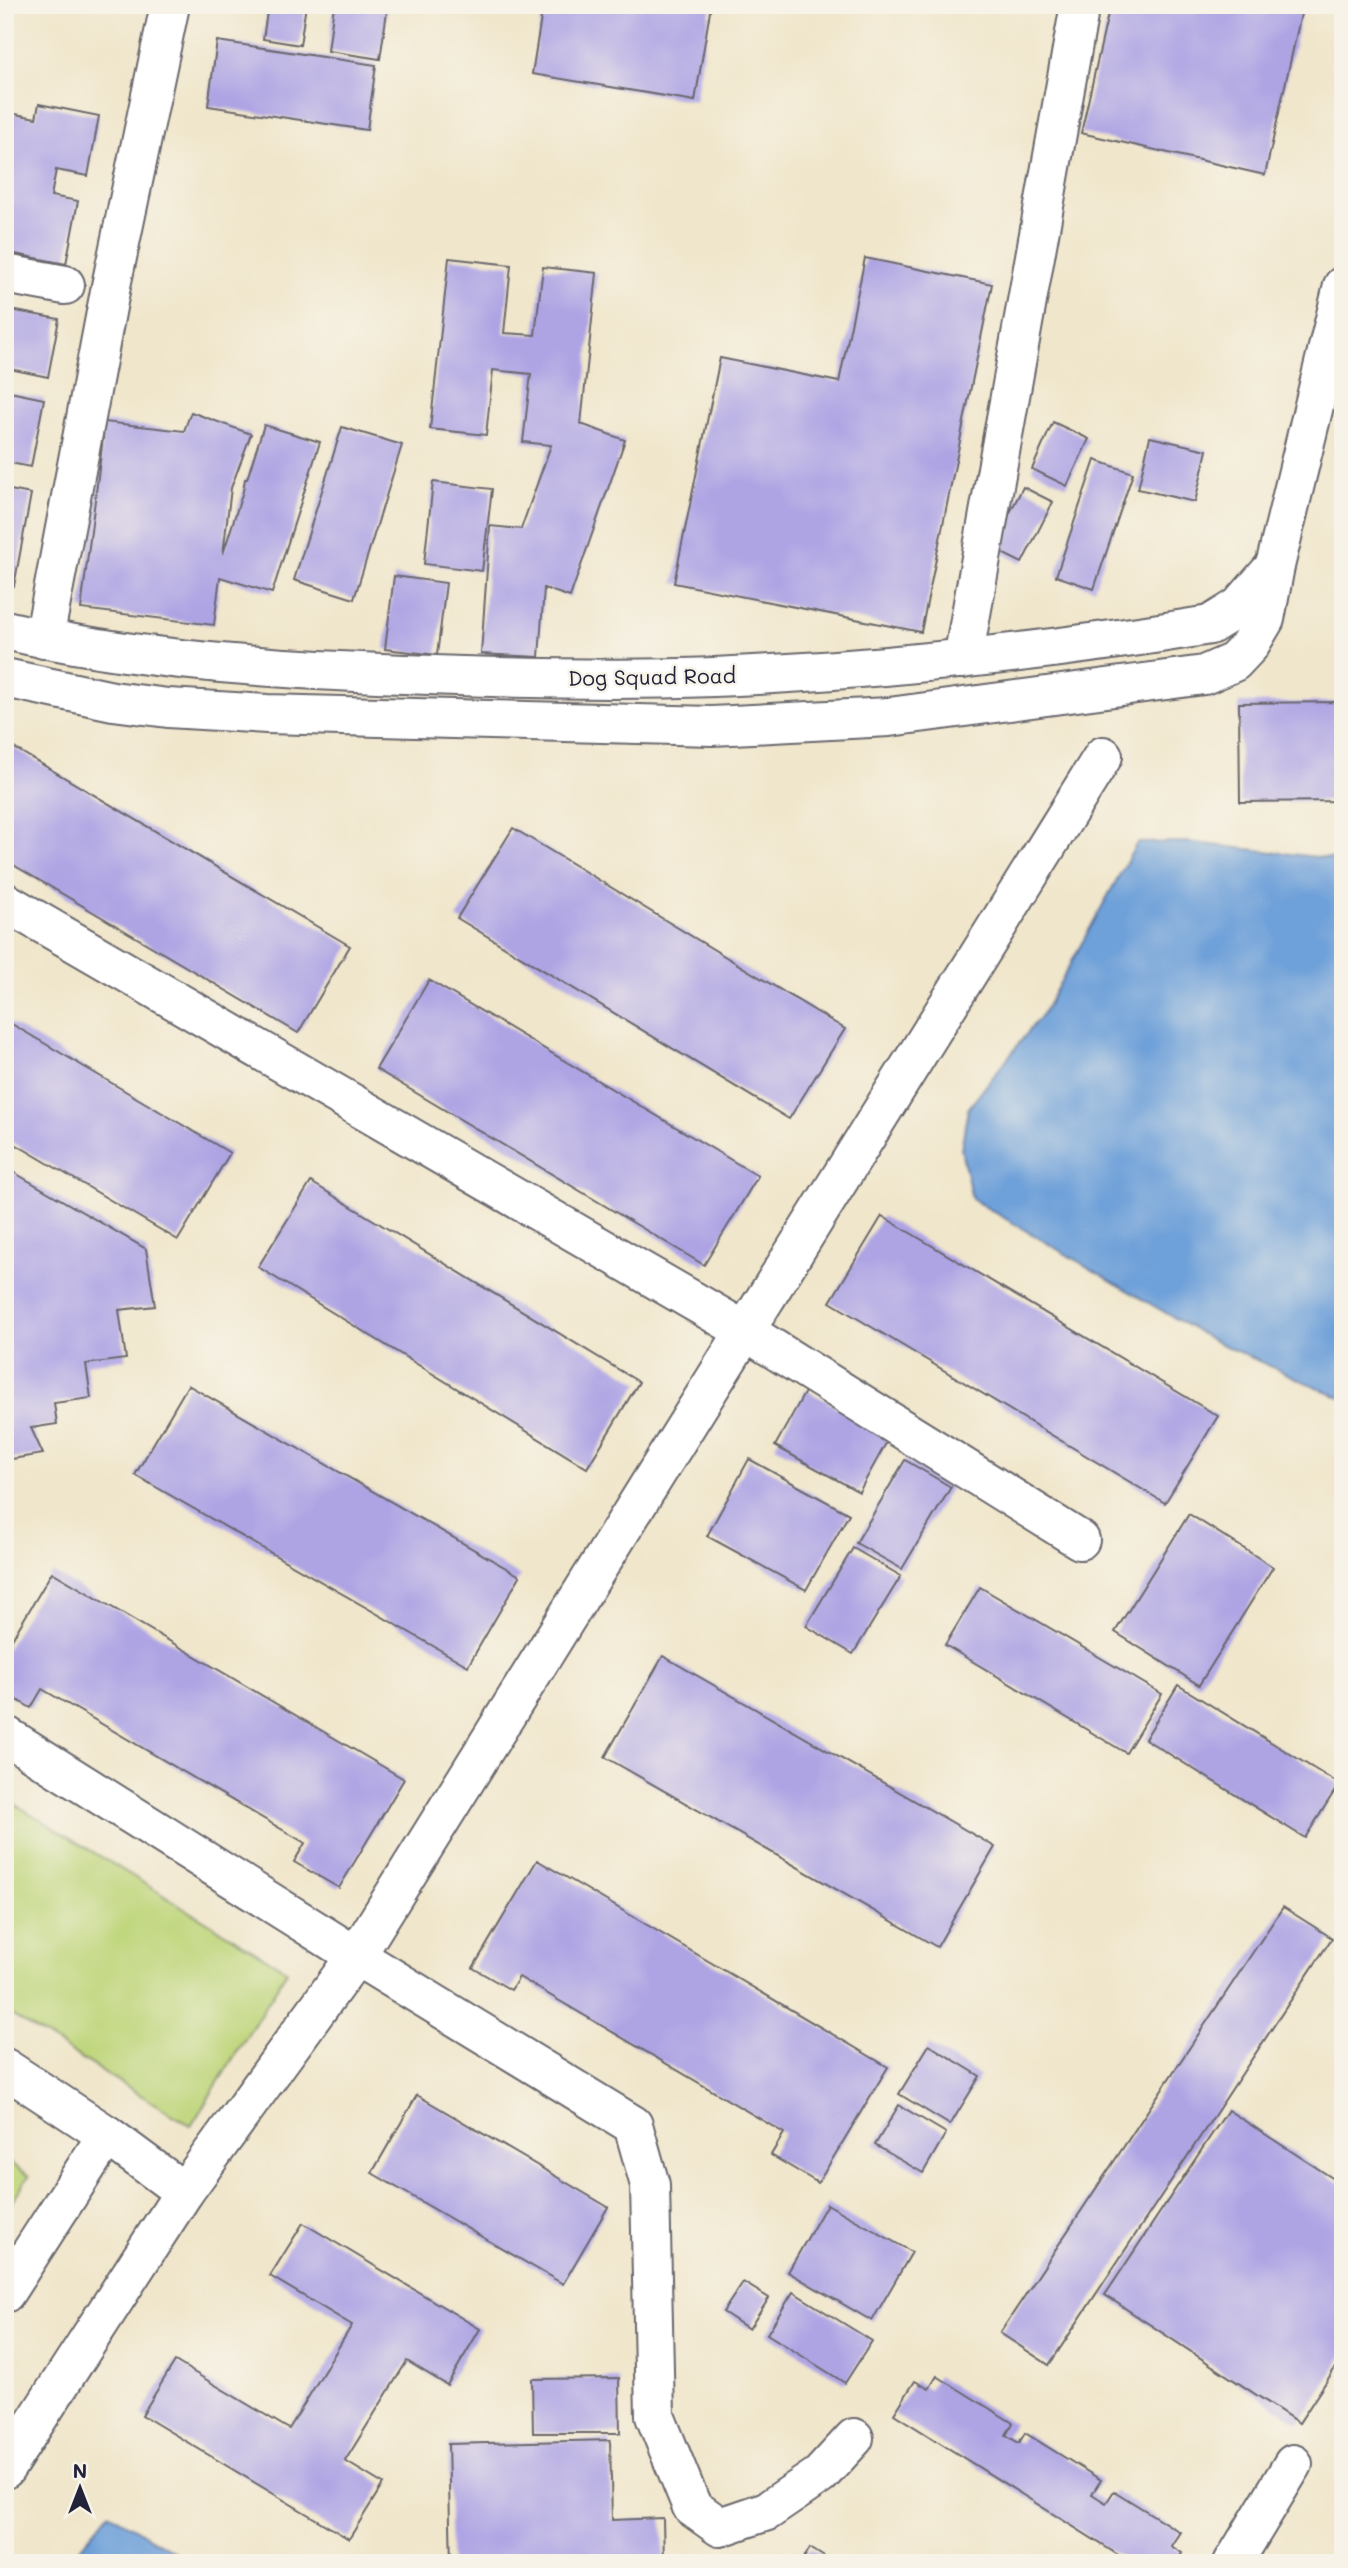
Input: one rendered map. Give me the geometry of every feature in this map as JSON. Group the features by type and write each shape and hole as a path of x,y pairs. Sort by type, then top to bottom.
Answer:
{"street":[{"path":"44,639 111,286 170,5"},
{"path":"962,659 1078,16"},
{"path":"5,274 65,285"},
{"path":"5,678 113,701 267,714 712,726 889,718 1204,675 1234,662 1258,633 1265,619 1275,566 1343,286"},
{"name":"Dog Squad Road","path":"5,630 44,639 219,663 336,671 464,676 713,677 962,659 1210,625 1239,607 1275,566"},
{"path":"5,2469 184,2192 356,1956 1103,756"},
{"path":"5,902 746,1331 1080,1540"},
{"path":"5,1735 356,1956 633,2125 650,2185 655,2416 692,2507 720,2527 767,2511 820,2475 854,2438"},
{"path":"5,2068 107,2136 184,2192"},
{"path":"5,2293 107,2136"},
{"path":"1233,2563 1293,2464"}],"green space":[{"path":"5,1798 287,1971 191,2126 5,2011"},
{"path":"5,2160 29,2176 5,2211"}],"water":[{"path":"1186,842 1343,860 1343,1399 1212,1340 972,1199 961,1149 968,1109 1045,1010 1137,843"},
{"path":"109,2513 193,2563 67,2563"}],"building":[{"path":"268,5 306,5 300,45 263,39"},
{"path":"334,5 388,5 380,59 328,51"},
{"path":"543,5 711,5 695,101 532,74"},
{"path":"1110,5 1303,5 1265,175 1081,133"},
{"path":"217,41 376,65 367,130 208,106"},
{"path":"39,104 99,116 88,176 56,170 51,196 78,201 66,264 5,252 5,112 36,118"},
{"path":"449,258 511,265 504,333 535,335 543,267 597,273 581,424 625,440 570,597 544,588 539,657 481,654 490,526 521,529 551,445 523,442 531,374 493,370 486,435 430,429"},
{"path":"865,258 992,284 921,632 674,583 720,358 839,382"},
{"path":"5,309 59,319 48,377 5,368"},
{"path":"5,391 44,399 31,467 5,462"},
{"path":"191,412 251,434 231,488 223,554 264,425 320,442 272,593 220,577 214,625 81,609 105,422 184,431"},
{"path":"1053,422 1089,439 1067,486 1032,469"},
{"path":"342,427 402,445 354,599 294,580"},
{"path":"1150,437 1207,450 1195,502 1138,489"},
{"path":"1095,460 1133,473 1094,589 1056,576"},
{"path":"433,482 492,489 482,571 424,564"},
{"path":"1023,487 1053,502 1022,563 992,548"},
{"path":"5,489 31,494 14,586 5,584"},
{"path":"394,576 446,583 437,655 385,649"},
{"path":"1343,702 1343,801 1240,802 1239,703"},
{"path":"11,746 350,946 298,1033 5,860 5,756"},
{"path":"513,828 845,1029 789,1119 457,918"},
{"path":"429,980 758,1176 704,1265 376,1069"},
{"path":"5,1020 230,1153 178,1240 5,1138"},
{"path":"15,1173 146,1249 155,1306 119,1310 126,1359 86,1364 91,1398 54,1403 57,1424 31,1428 43,1454 5,1460 5,1175"},
{"path":"311,1182 639,1382 587,1468 258,1267"},
{"path":"882,1216 1218,1416 1165,1503 830,1302"},
{"path":"188,1385 520,1576 468,1666 135,1475"},
{"path":"806,1390 890,1436 859,1492 775,1446"},
{"path":"749,1459 849,1514 806,1590 707,1536"},
{"path":"905,1460 951,1487 902,1569 856,1543"},
{"path":"1189,1514 1273,1567 1199,1685 1115,1632"},
{"path":"853,1548 901,1576 853,1654 806,1626"},
{"path":"52,1572 404,1779 339,1888 294,1862 305,1843 42,1689 31,1708 5,1693 5,1651"},
{"path":"980,1587 1162,1694 1126,1753 945,1645"},
{"path":"663,1656 995,1847 937,1947 605,1757"},
{"path":"1178,1685 1339,1784 1305,1838 1145,1739"},
{"path":"537,1860 888,2067 818,2183 771,2155 784,2133 519,1977 511,1990 473,1968"},
{"path":"1283,1907 1332,1938 1049,2365 1000,2333"},
{"path":"929,2045 980,2076 950,2125 899,2094"},
{"path":"417,2095 608,2207 563,2284 372,2173"},
{"path":"899,2105 946,2133 923,2173 875,2145"},
{"path":"1228,2110 1343,2185 1343,2356 1299,2423 1105,2295"},
{"path":"827,2204 912,2252 872,2321 788,2272"},
{"path":"303,2223 480,2329 447,2385 407,2361 345,2461 383,2484 349,2539 142,2415 175,2361 289,2429 352,2325 270,2276"},
{"path":"743,2282 769,2298 749,2329 723,2312"},
{"path":"793,2292 872,2341 845,2383 767,2334"},
{"path":"937,2376 1013,2423 1006,2435 1019,2443 1025,2433 1101,2480 1092,2494 1106,2503 1114,2491 1180,2532 1171,2546 1182,2553 1176,2563 1131,2563 894,2414 915,2381 929,2389"},
{"path":"619,2378 620,2433 533,2433 532,2379"},
{"path":"610,2440 612,2520 663,2518 664,2563 451,2563 448,2444"},
{"path":"810,2548 834,2563 793,2563 796,2558 802,2561"}]}
